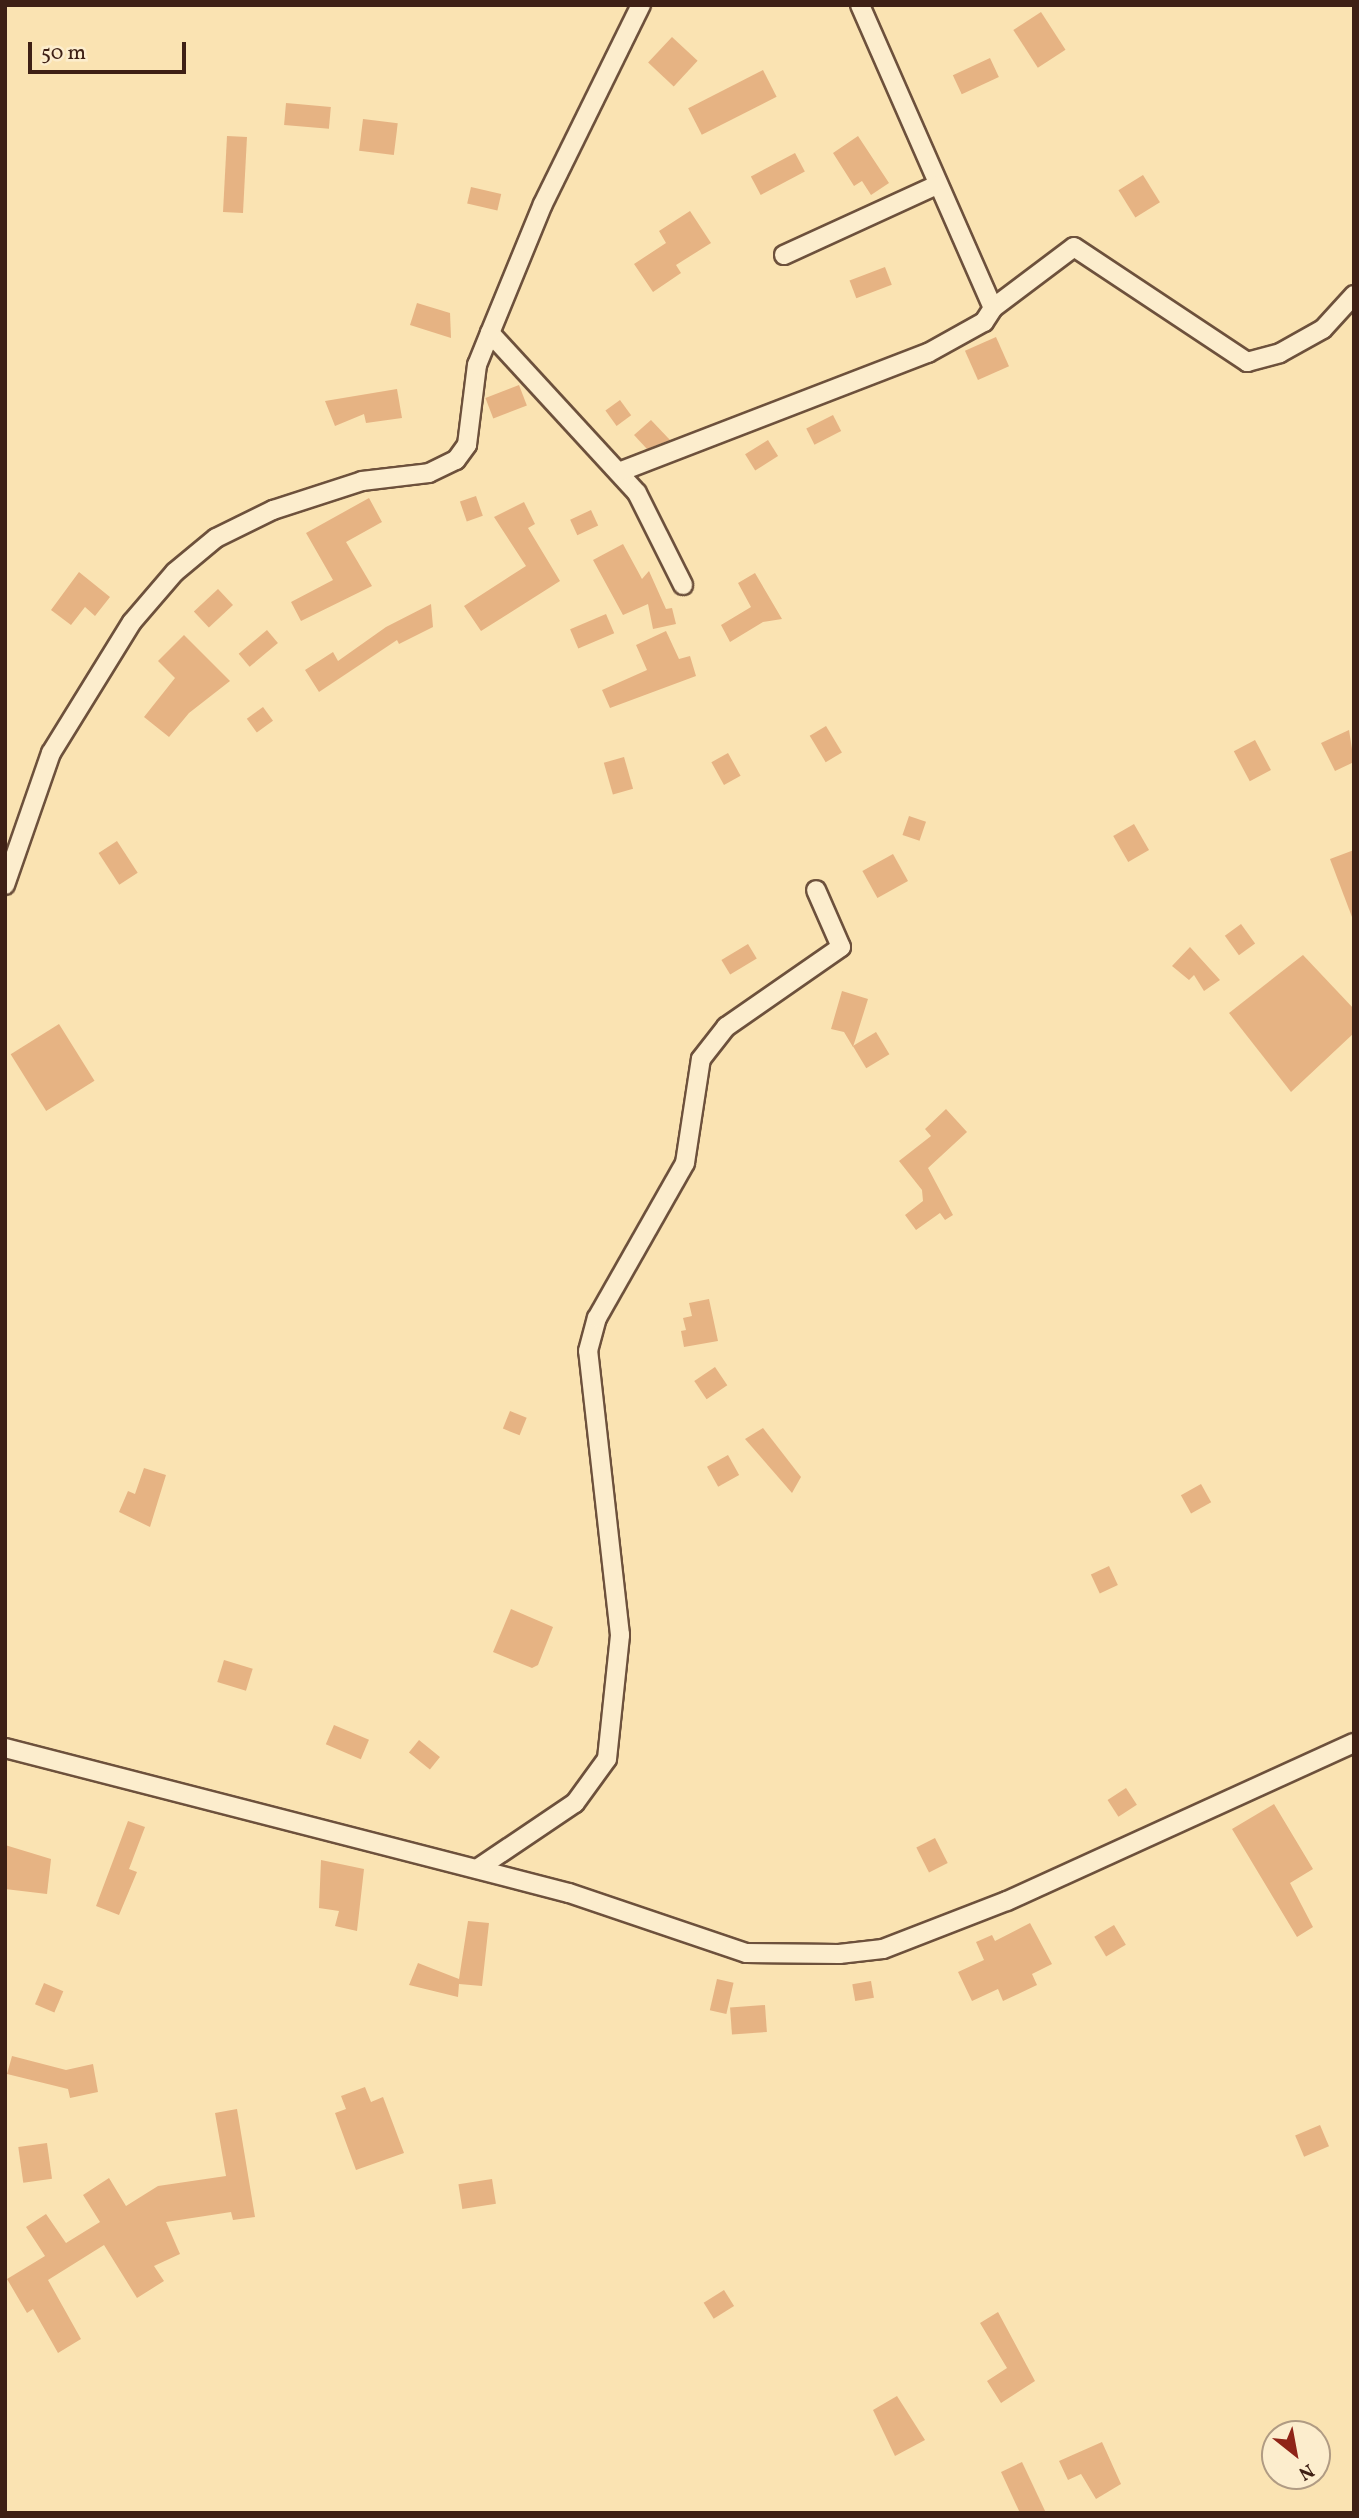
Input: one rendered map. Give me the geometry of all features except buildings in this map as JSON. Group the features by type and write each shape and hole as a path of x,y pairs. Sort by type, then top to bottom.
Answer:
{"street":[{"path":"5,885 51,753 132,622 175,572 216,538 273,510 362,481 429,473 456,460 467,445 477,365 543,204 641,5"},
{"path":"860,5 935,186 993,308"},
{"path":"784,255 935,186"},
{"path":"619,471 928,353 984,321 993,308 1074,247 1247,362 1280,353 1323,329 1354,295"},
{"path":"490,333 637,493 683,585"},
{"path":"477,1869 575,1803 607,1759 620,1635 588,1351 597,1318 685,1163 701,1059 726,1027 841,947 816,890"},
{"path":"5,1748 569,1894 746,1953 839,1954 883,1949 1166,1832 1354,1743"}]}
